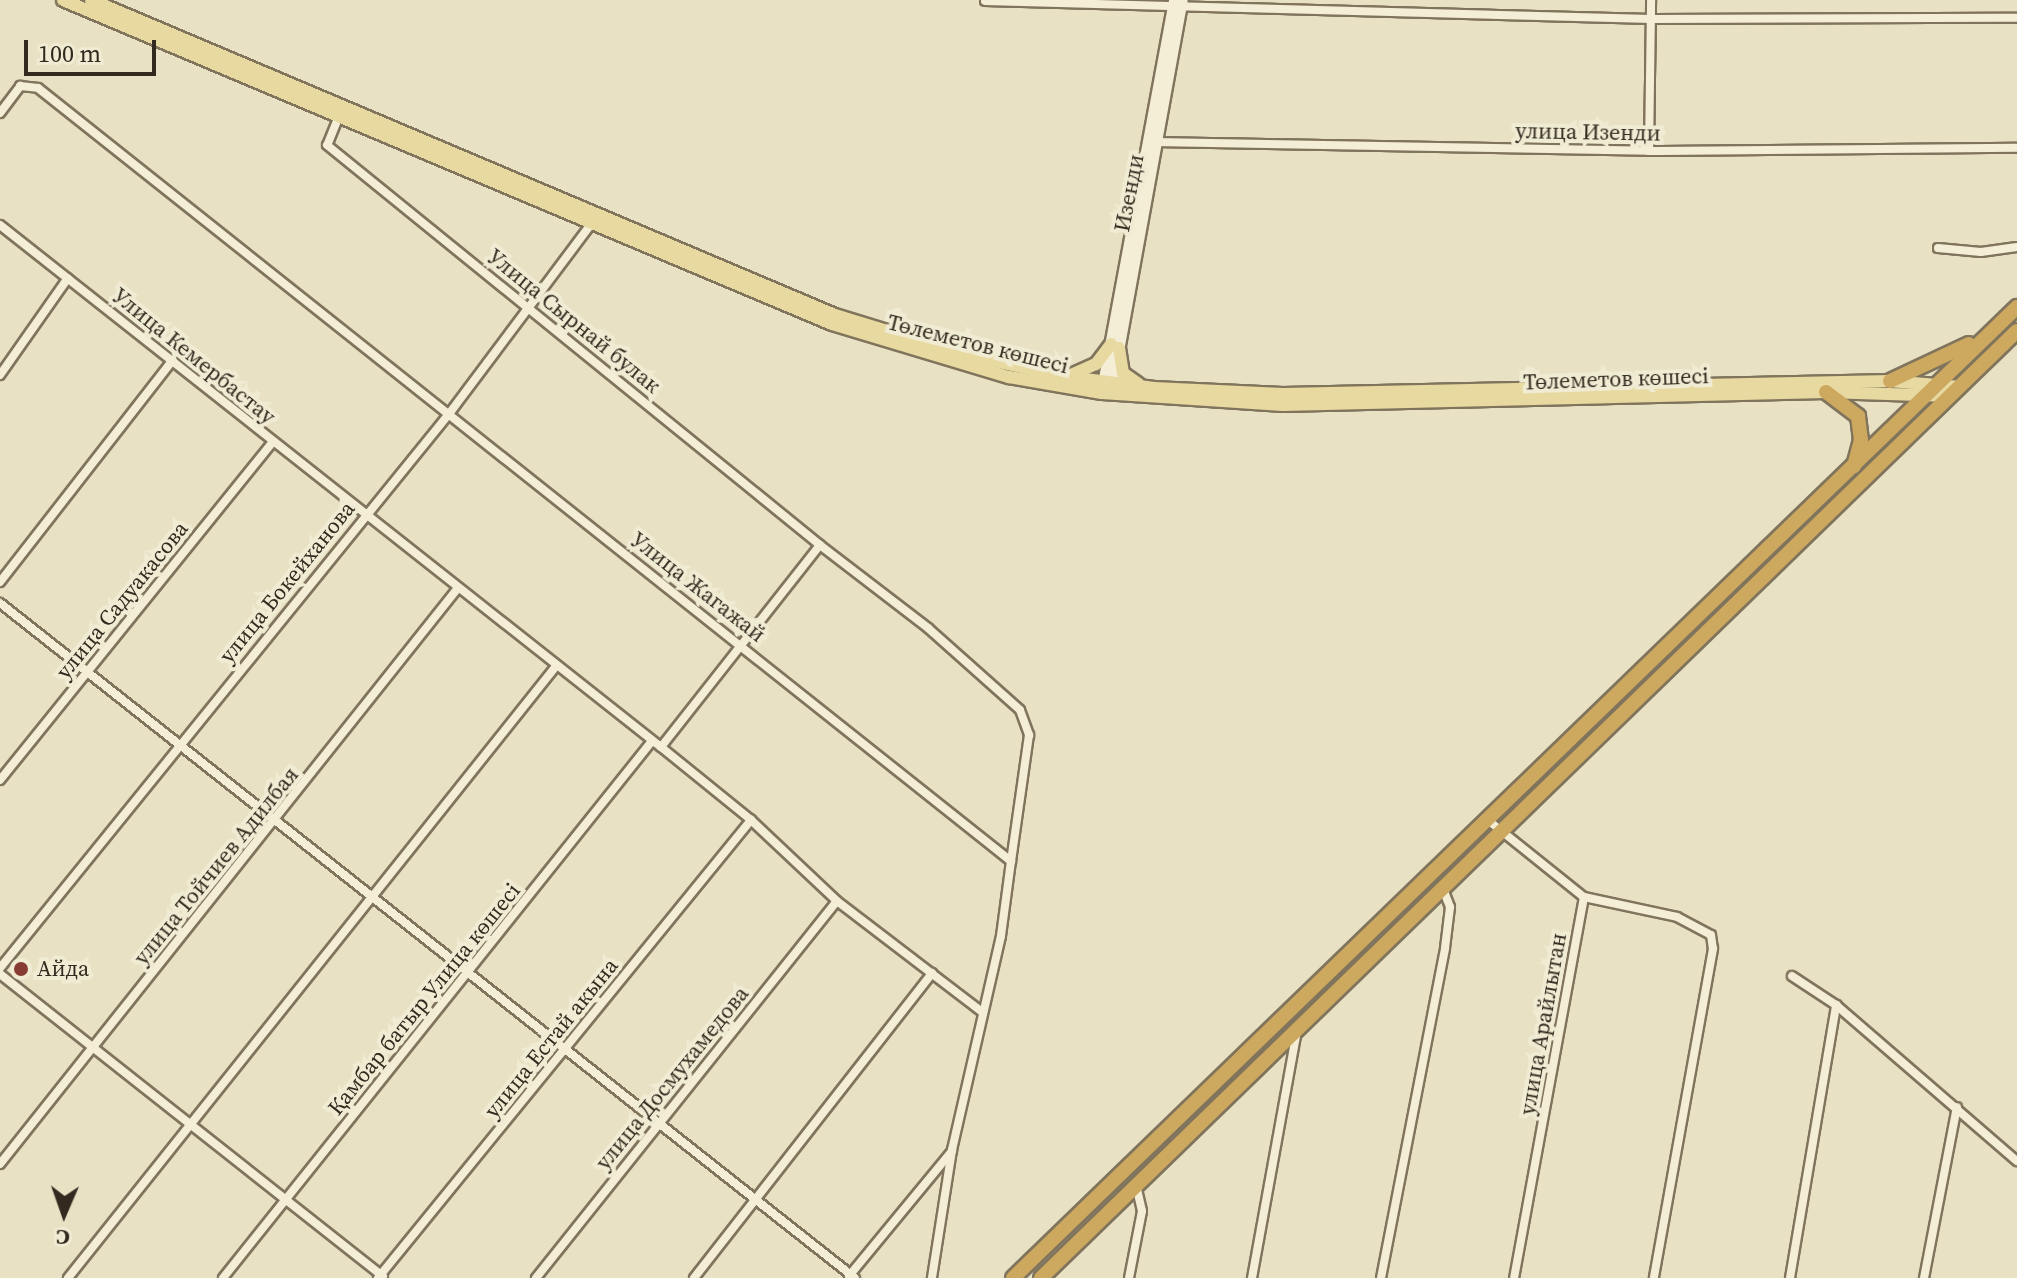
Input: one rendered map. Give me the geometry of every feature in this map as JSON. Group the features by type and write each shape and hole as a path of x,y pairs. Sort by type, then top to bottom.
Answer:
{"highway":[{"path":"1013,1278 1489,821 2017,307"},
{"path":"1041,1278 2017,331"},
{"path":"1890,381 1987,333"},
{"path":"1826,392 1858,416 1861,440 1854,467"}],"main road":[{"name":"Төлеметов көшесі","path":"63,0 339,116 835,315 962,354 1107,388 1384,393 1890,381 1955,391"},
{"name":"Төлеметов көшесі","path":"91,0 873,339 1009,377 1297,405 1932,389"},
{"path":"1062,376 1096,364 1115,346 1129,380 1154,388"}],"street":[{"path":"1649,151 1651,0"},
{"path":"985,1 1652,19 2017,18"},
{"name":"Изенди","path":"1107,388 1177,4"},
{"name":"Улица Жагажай","path":"0,113 20,86 38,88 741,643 1011,861"},
{"name":"Улица Сырнай булак","path":"339,116 327,145 820,545 928,628 1020,710 1029,735 1001,936 981,1011 952,1150 932,1278"},
{"name":"улица Изенди","path":"1154,142 1649,151 2017,148"},
{"name":"улица Бокейханова","path":"0,971 181,742 449,414 532,309 594,220"},
{"name":"Улица Кемербастау","path":"0,225 173,360 272,443 661,747 751,820 837,901 981,1011"},
{"path":"1938,248 1981,252 2017,247"},
{"path":"0,375 68,278"},
{"path":"0,582 173,360"},
{"name":"улица Садуакасова","path":"0,780 272,443"},
{"path":"661,747 820,545"},
{"name":"улица Тойчиев Адилбая","path":"0,1164 278,819 457,589"},
{"path":"0,603 567,1047 851,1277 952,1150"},
{"path":"68,1278 557,665"},
{"name":"Қамбар батыр Улица көшесі","path":"223,1278 652,741"},
{"name":"улица Естай акына","path":"381,1277 751,820"},
{"path":"1489,821 1584,897 1677,917 1711,935 1713,949 1654,1278"},
{"path":"1381,1278 1445,948 1450,907 1443,889"},
{"name":"улица Арайлытан","path":"1514,1278 1584,897"},
{"name":"улица Досмухамедова","path":"536,1278 837,901"},
{"path":"0,971 381,1277"},
{"path":"694,1278 932,973"},
{"path":"1792,976 1836,1005 2017,1161"},
{"path":"1790,1278 1836,1005"},
{"path":"1252,1278 1297,1029"},
{"path":"1924,1278 1957,1107"},
{"path":"1129,1278 1142,1211 1136,1185"}],"place":[{"name":"Айда","path":"21,969"}]}
